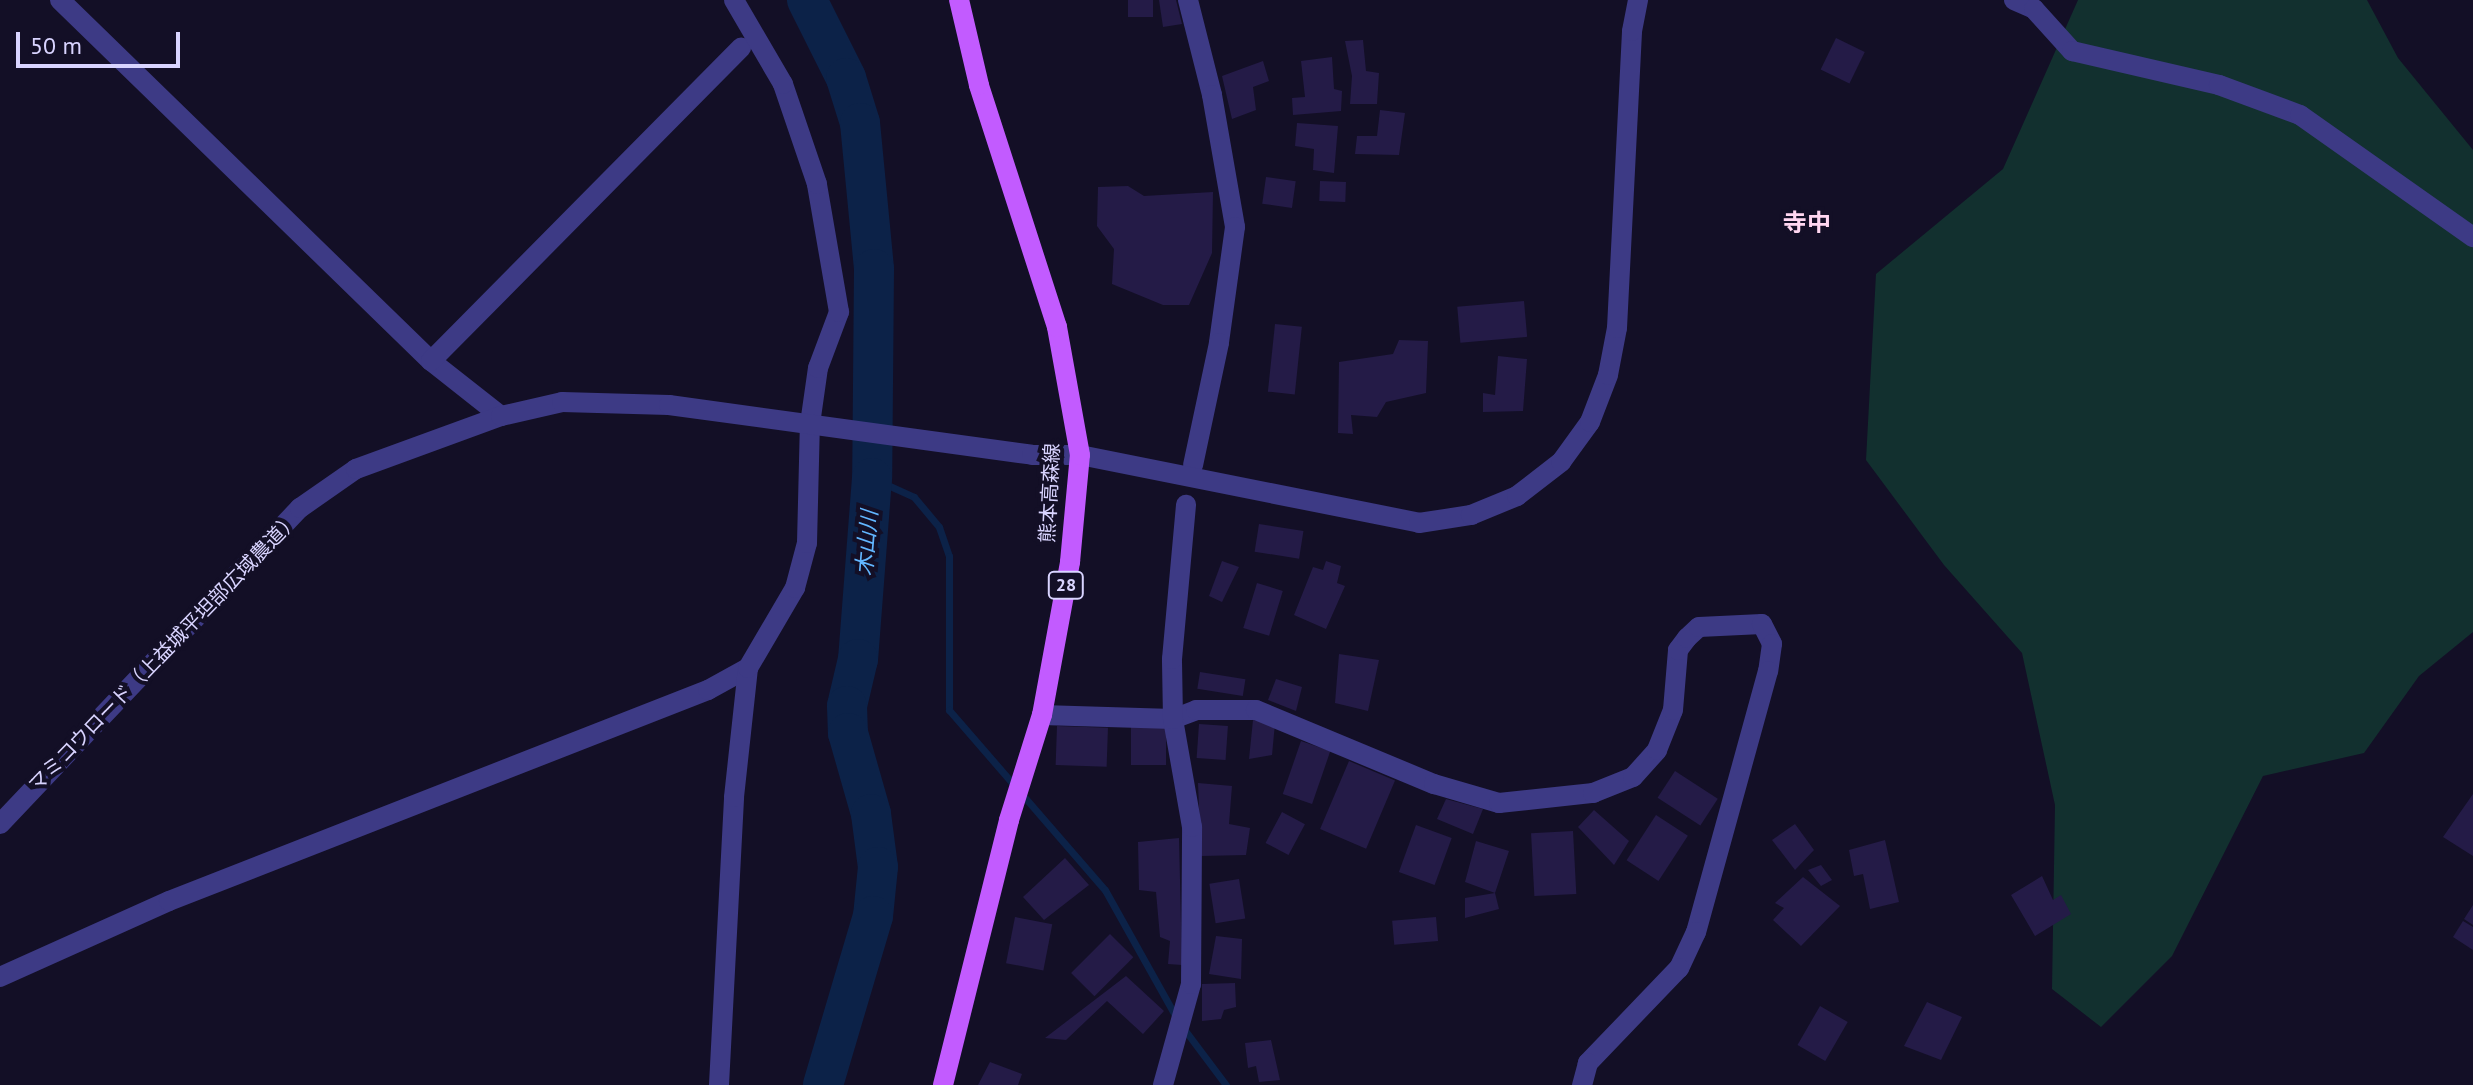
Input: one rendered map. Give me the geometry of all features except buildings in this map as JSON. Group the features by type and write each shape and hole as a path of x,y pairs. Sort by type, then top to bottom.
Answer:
{"main road":[{"name":"熊本高森線","path":"943,1085 1009,820 1042,715 1070,562 1080,455 1057,327 979,85 957,4"}],"street":[{"path":"60,0 431,361 501,416"},
{"path":"719,1085 734,797 748,668 795,588 807,543 810,424 818,368 839,312 833,262 817,184 783,84 734,0"},
{"path":"1188,0 1212,95 1235,227 1219,343 1193,465"},
{"name":"マミコウロード（上益城平坦部広域農道）","path":"0,824 300,508 356,469 501,416 562,402 669,405 810,424 832,424 1032,455 1080,455 1419,523 1471,515 1517,496 1561,462 1590,422 1608,375 1617,328 1632,31 1638,0"},
{"path":"2014,0 2034,9 2072,51 2219,85 2300,115 2473,237"},
{"path":"431,361 741,48"},
{"path":"1163,1085 1191,984 1192,827 1173,719 1172,659 1186,505"},
{"path":"1042,715 1173,719 1196,710 1256,710 1434,784 1499,803 1593,793 1633,777 1657,750 1673,710 1678,650 1687,638 1699,627 1762,624 1772,644 1768,671 1696,932 1679,968 1588,1063 1582,1085"},
{"path":"0,977 169,901 708,690 748,668"}],"green space":[{"path":"2078,0 2367,0 2398,58 2473,150 2473,632 2419,676 2364,753 2263,776 2172,956 2101,1027 2052,989 2055,805 2022,653 1944,565 1866,460 1876,274 2003,169"}],"waterway":[{"name":"木山川","path":"807,0 846,78 860,123 874,269 872,478 858,659 847,706 848,733 871,814 878,867 873,916 823,1085"},
{"path":"872,478 914,497 939,527 949,556 949,710 1105,890 1177,1019"},
{"path":"1184,1029 1226,1085"}],"district":[{"name":"寺中","path":"1807,223"}]}
